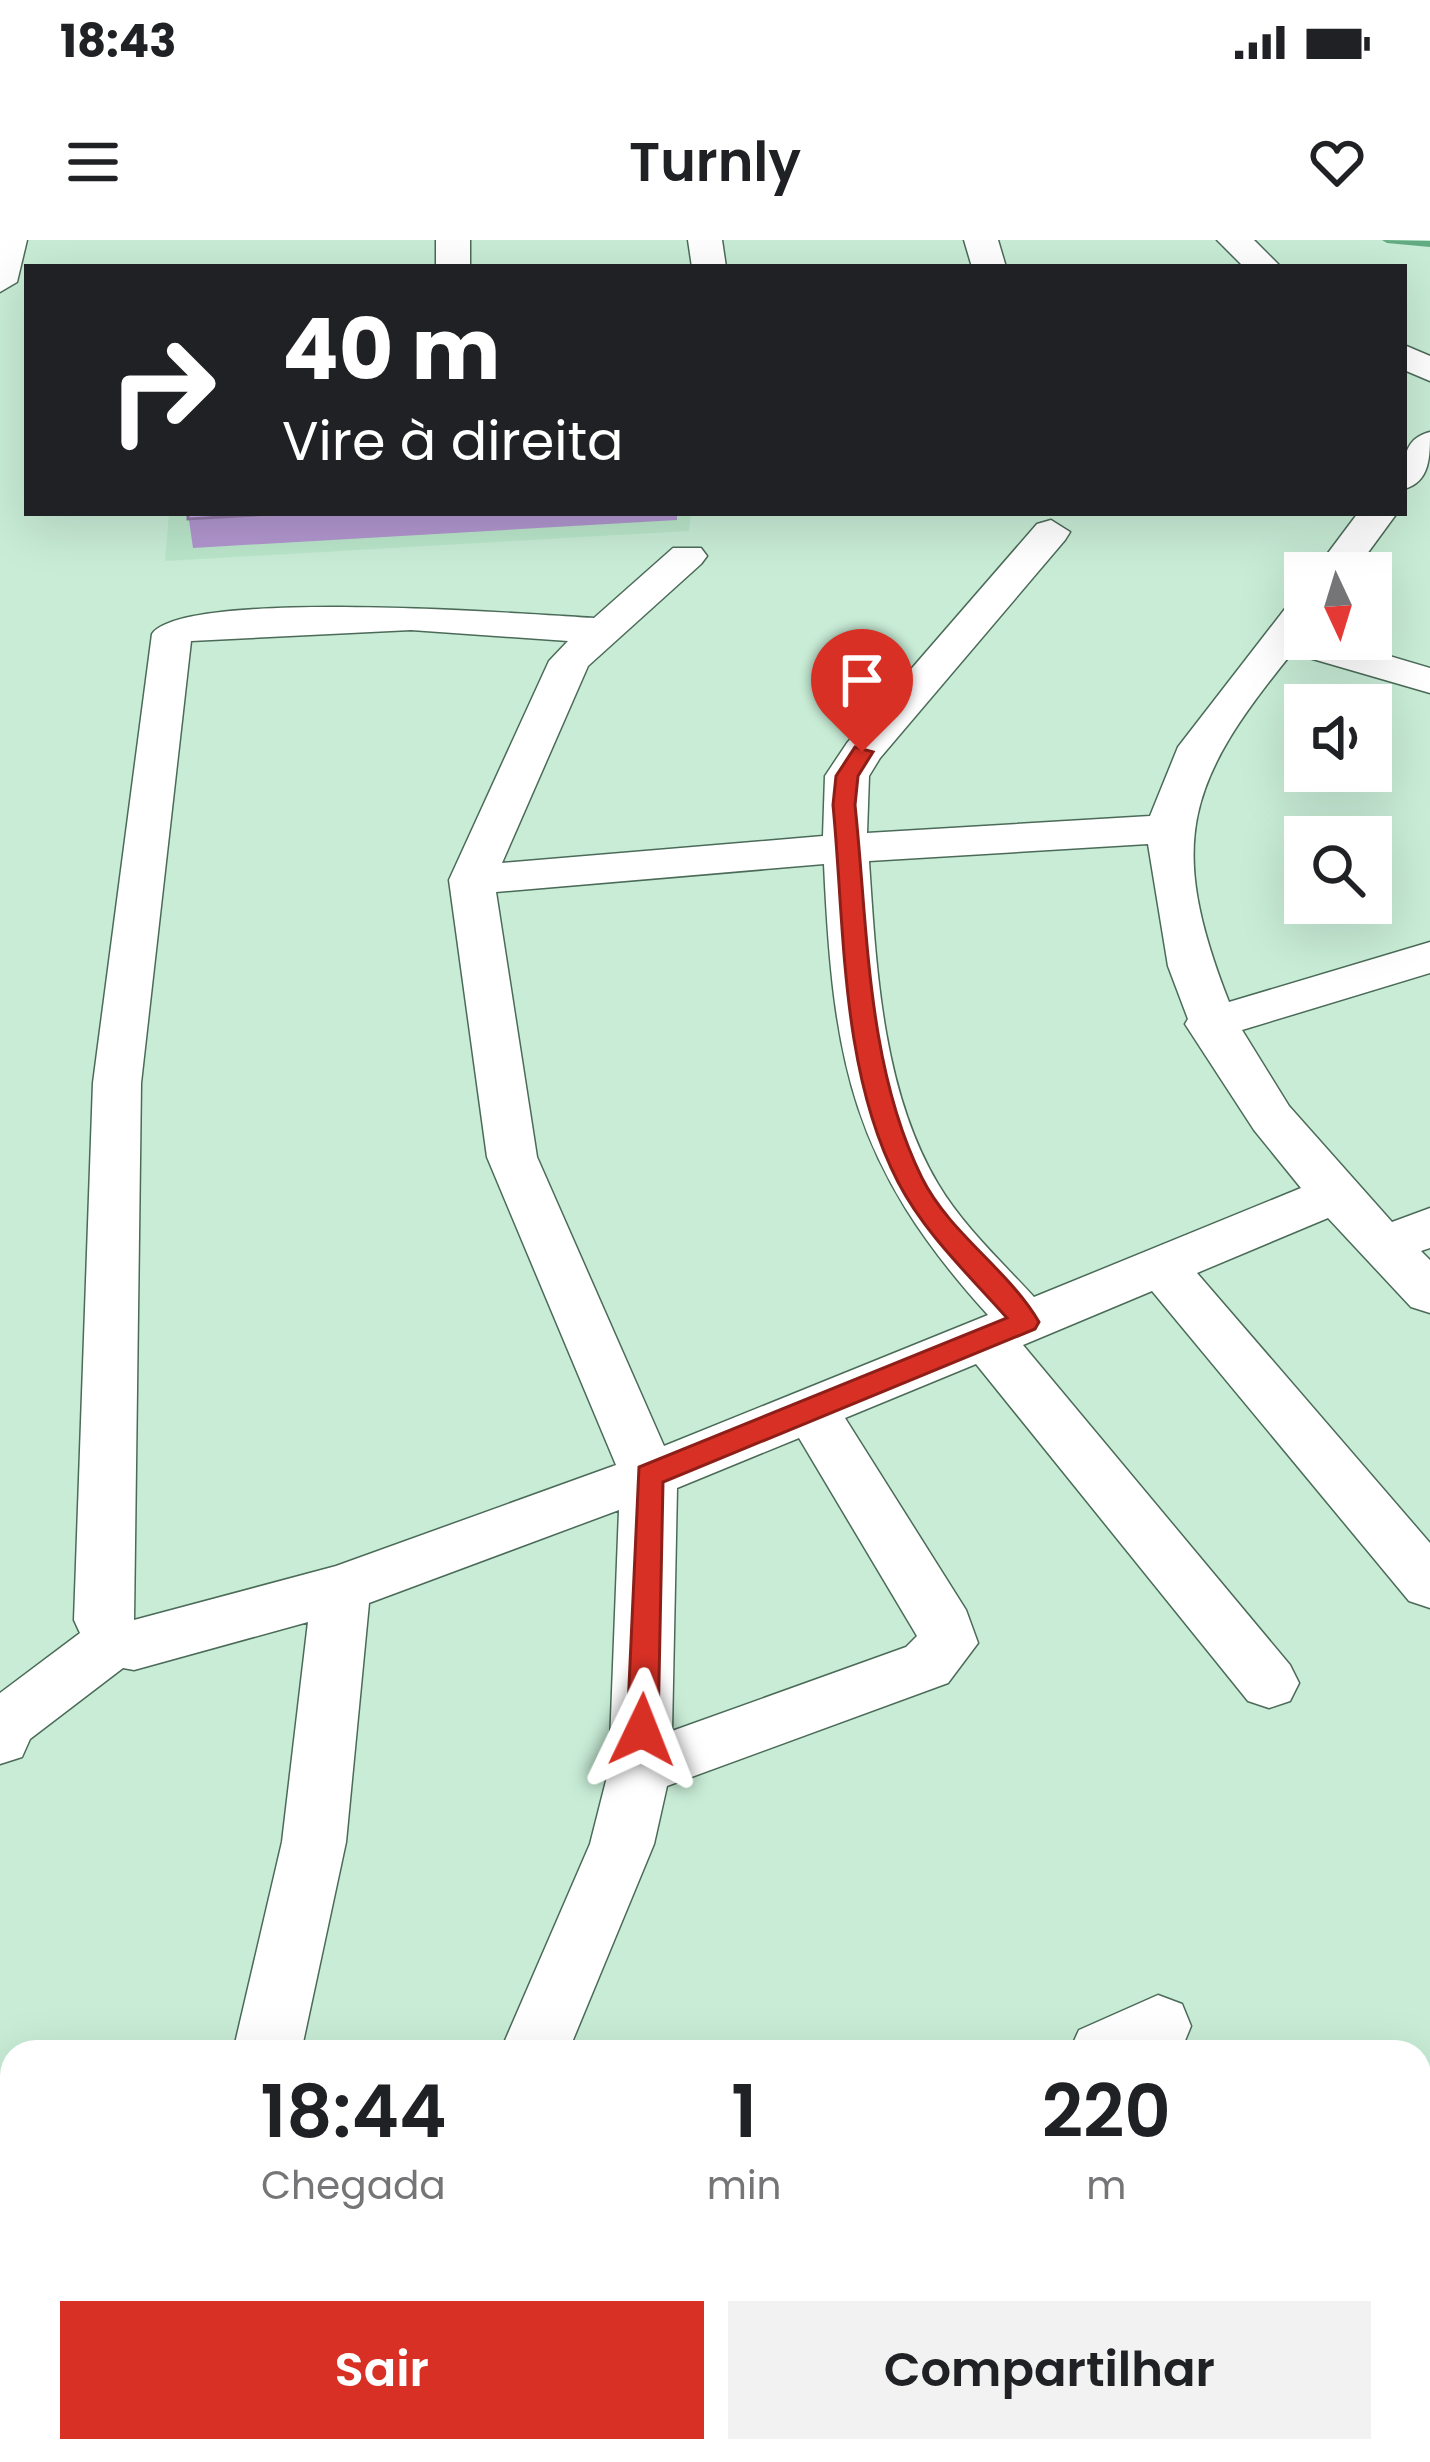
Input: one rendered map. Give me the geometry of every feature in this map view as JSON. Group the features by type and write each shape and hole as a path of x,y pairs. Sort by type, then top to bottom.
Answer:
{"street":[{"path":"0,282 10,240"},
{"path":"1234,240 1261,264"},
{"path":"1407,474 1430,443"},
{"path":"1349,552 1376,516"},
{"path":"1051,532 862,752 847,776 846,848 863,1021 886,1123 910,1179 1006,1330 1269,1683"},
{"path":"539,2040 622,1844 640,1769 649,1475 512,1156 472,880 570,661 687,556"},
{"path":"114,1641 104,1620 117,1083 172,634 201,626 411,618 603,631"},
{"path":"1284,639 1191,764 1169,829 1192,983 1209,1024 1282,1132 1337,1194 1407,1236 1430,1293"},
{"path":"1380,660 1430,681"},
{"path":"472,880 846,848 1169,829"},
{"path":"1209,1024 1430,957"},
{"path":"0,1738 3,1725 114,1641 134,1645 341,1589 649,1475 1337,1194"},
{"path":"1161,1266 1430,1584"},
{"path":"640,1769 927,1665 948,1642 945,1627 811,1410"},
{"path":"270,2040 314,1841 341,1589"}],"shaded area":[{"path":"169,516 691,516 689,531 165,561"}],"waterway":[{"path":"1387,240 1430,244"}],"route":[{"path":"642,1730 649,1475 1025,1322 939,1224 910,1179 886,1123 863,1021 846,848 847,776 862,752"}]}
